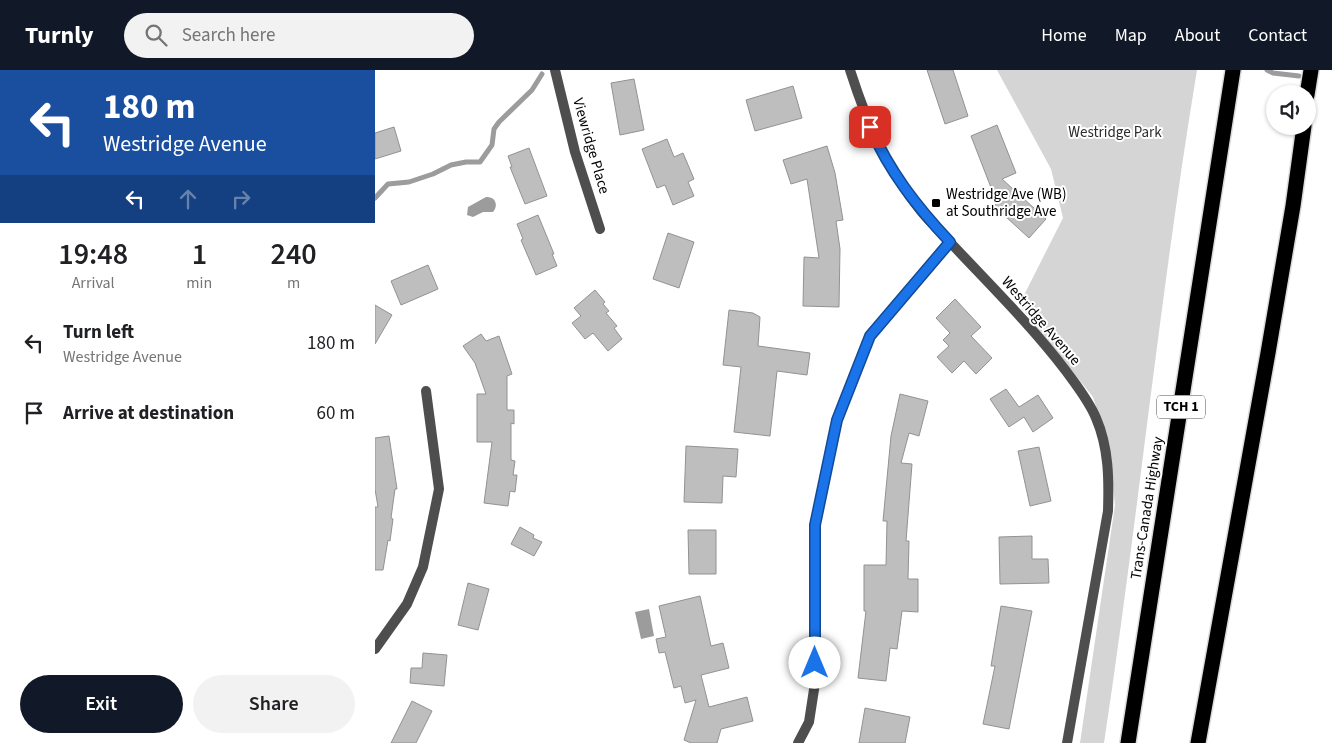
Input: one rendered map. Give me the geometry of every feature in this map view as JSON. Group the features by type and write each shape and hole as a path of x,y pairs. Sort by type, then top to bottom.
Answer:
{"highway":[{"name":"Trans-Canada Highway","path":"1128,743 1233,70"},
{"path":"1309,85 1311,70"},
{"path":"1198,743 1268,353 1293,206 1303,135"}],"street":[{"name":"Viewridge Place","path":"555,70 575,152 600,229"},
{"name":"Westridge Avenue","path":"850,70 878,145 897,178 922,212 1047,346 1071,377 1097,419 1106,454 1109,492 1105,532 1067,743"},
{"path":"798,743 809,722 815,683 815,525 837,420 870,336 950,242"},
{"path":"375,649 407,604 423,566 439,489 426,391"}],"green space":[{"name":"Westridge Park","path":"997,70 1197,70 1160,322 1128,575 1104,743 1080,743 1115,505 1109,447 1093,397 1019,305 1063,218 1051,169"}],"shaded area":[{"path":"486,197 494,199 496,207 493,212 483,212 473,217 467,215 468,207"},
{"path":"649,609 654,636 641,639 635,612"}],"building":[{"path":"927,70 953,70 968,116 945,124"},
{"path":"634,79 644,130 620,135 611,83"},
{"path":"793,86 802,118 755,131 746,100"},
{"path":"997,125 1016,173 1002,179 1046,219 1029,238 994,206 997,203 971,136"},
{"path":"394,127 401,151 375,159 375,133"},
{"path":"667,139 674,157 683,153 694,179 688,182 694,196 673,205 665,185 657,188 642,149"},
{"path":"827,146 835,173 843,220 836,221 840,249 839,307 803,306 804,257 819,258 807,179 791,184 783,160"},
{"path":"529,148 547,196 525,204 510,167 512,167 508,156"},
{"path":"538,215 557,266 536,275 521,240 523,239 517,224"},
{"path":"668,233 694,242 679,288 653,279"},
{"path":"428,265 438,289 401,305 391,281"},
{"path":"595,290 605,302 603,304 609,311 606,313 617,326 614,328 622,339 608,351 593,333 585,339 572,323 581,316 574,308"},
{"path":"955,299 981,327 971,336 992,358 976,374 964,361 952,373 937,357 949,346 943,340 950,333 936,318"},
{"path":"375,305 392,315 375,344"},
{"path":"729,310 753,313 760,317 758,346 810,353 807,375 777,371 770,436 734,432 741,367 723,365"},
{"path":"481,334 486,341 499,336 512,374 507,376 507,410 514,410 514,424 511,423 511,460 515,461 513,475 517,475 515,492 510,491 508,506 484,503 492,442 477,442 477,394 486,394 475,363 463,346"},
{"path":"1006,389 1019,407 1038,395 1053,418 1033,432 1024,417 1009,427 990,399"},
{"path":"900,394 928,401 919,436 909,433 901,463 912,464 906,541 909,541 908,579 918,579 918,612 902,611 897,649 890,648 886,681 858,678 866,611 864,611 864,565 886,565 887,521 883,521 891,436"},
{"path":"389,436 397,489 395,489 390,541 388,540 383,570 375,570 375,507 378,507 375,489 375,438"},
{"path":"686,446 738,449 736,477 723,476 722,503 684,502"},
{"path":"1039,447 1051,501 1030,506 1018,451"},
{"path":"520,527 534,535 533,538 542,542 534,556 511,544"},
{"path":"688,530 716,530 716,574 689,574"},
{"path":"1032,536 1032,559 1048,559 1049,583 1000,584 999,537"},
{"path":"468,583 489,589 478,630 458,625"},
{"path":"700,596 711,646 723,643 729,668 701,675 709,707 747,697 753,721 721,729 717,743 691,743 684,740 696,700 685,703 681,686 674,688 665,652 659,653 656,639 666,637 659,606"},
{"path":"1001,606 1032,611 1009,729 983,724 995,666 991,666"},
{"path":"423,653 447,655 444,686 410,683 411,668 422,668"},
{"path":"412,701 432,711 416,743 391,743"},
{"path":"865,708 910,717 905,743 859,743"}],"waterway":[{"path":"1267,70 1273,73 1299,76"},
{"path":"375,198 388,184 409,182 433,174 451,165 480,162 492,145 494,129 532,90 542,74"}],"place":[{"name":"Westridge Ave (WB) at Southridge Ave","path":"936,203"}],"route":[{"path":"815,663 815,525 837,420 870,336 950,242 922,212 897,178 870,127"}]}
